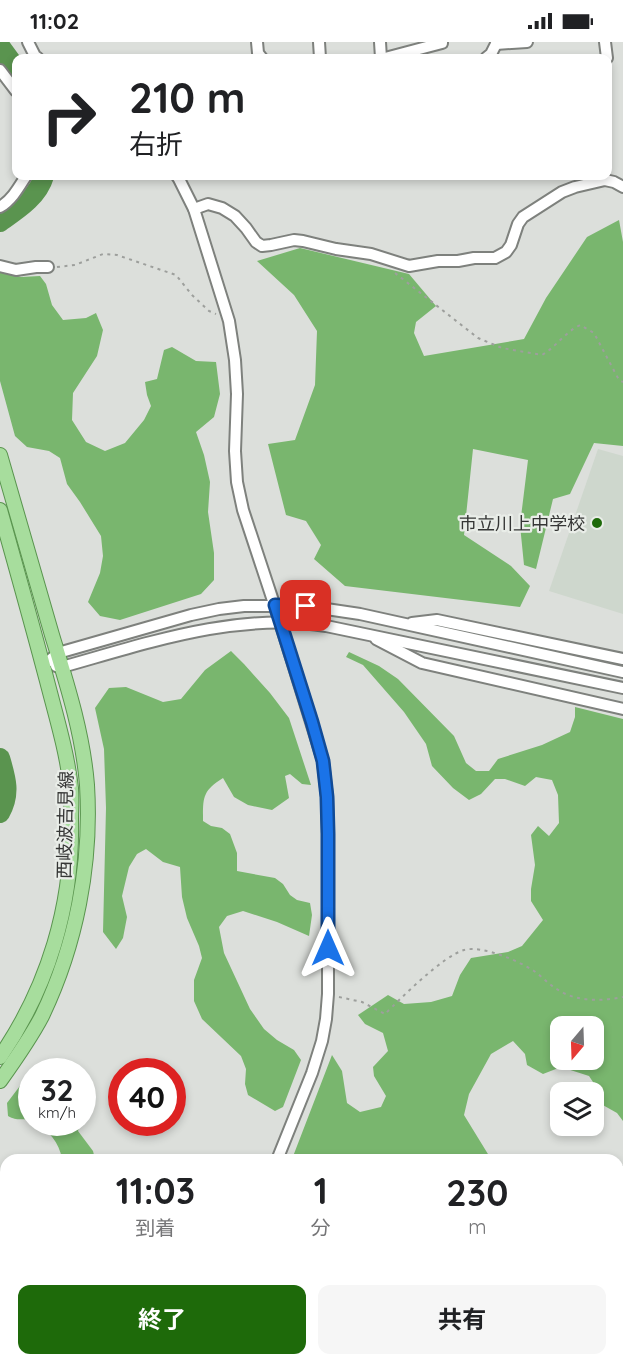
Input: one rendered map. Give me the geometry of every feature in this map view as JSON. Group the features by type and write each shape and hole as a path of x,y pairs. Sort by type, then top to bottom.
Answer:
{"main road":[{"name":"西岐波吉見線","path":"0,455 80,733 87,785 86,859 75,925 42,1015 22,1050 0,1081"},
{"name":"西岐波吉見線","path":"0,510 61,735 71,789 72,843 68,890 58,932 36,994 0,1056"}],"street":[{"path":"400,54 442,44 442,42"},
{"path":"496,43 527,42"},
{"path":"0,70 12,86"},
{"path":"0,207 16,192 24,180"},
{"path":"181,180 194,209 229,321 237,394 235,452 237,482 243,510 323,761 327,797 328,994 326,1019 312,1072 279,1154"},
{"path":"194,209 208,204 222,208 235,216 262,246 294,240 303,241 371,254 409,266 438,261 495,258 506,252 511,245 522,217 562,192 605,180 623,187"},
{"path":"0,266 16,270 48,267"},
{"path":"43,666 191,615 244,606 275,605 306,606 360,614 623,672"},
{"path":"403,624 437,620 623,659"},
{"path":"60,660 223,626 280,622 309,623 623,688"},
{"path":"367,634 422,663 623,709"}],"path":[{"path":"48,267 75,265 103,254 117,255 176,275 209,311 229,321"},
{"path":"400,264 390,269 478,338 502,348 542,355 572,329 580,325 586,328 594,333 619,380 623,382"},
{"path":"328,994 362,1002 385,1014 406,993 448,959 464,950 481,950 532,969 560,991 576,998 607,1000 623,997"}],"shaded area":[{"name":"市立川上中学校","path":"598,449 623,456 623,614 549,591"}],"green space":[{"path":"619,220 623,242 623,446 594,443 570,494 553,499 536,569 524,565 520,525 528,460 473,449 464,535 511,566 530,586 520,607 345,586 314,559 321,545 306,521 286,515 268,444 295,440 315,385 317,331 294,295 257,261 300,248 409,274 436,306 416,322 414,333 424,356 524,339 546,298 587,237"},
{"path":"0,270 21,277 40,276 46,284 52,305 63,320 86,318 96,313 103,330 97,356 73,393 72,420 86,442 105,451 125,443 144,420 151,406 145,382 157,379 164,350 172,347 196,361 216,362 220,394 214,417 196,432 210,482 208,512 214,553 214,580 201,594 120,620 100,616 88,602 100,573 103,556 101,536 67,484 60,458 49,451 27,447 15,436 0,381"},
{"path":"231,651 270,693 289,718 311,785 302,784 290,774 285,776 289,798 272,810 248,805 234,797 223,778 207,791 204,801 203,821 211,826 222,828 230,834 237,853 237,871 275,878 297,900 310,903 312,915 309,936 243,911 227,916 219,927 224,953 250,1009 264,1029 294,1050 301,1060 283,1107 275,1111 248,1095 245,1084 246,1069 241,1056 202,1019 194,1001 194,980 202,958 187,918 182,897 180,867 163,862 146,849 137,854 129,867 122,896 127,917 123,938 116,949 103,932 106,808 104,749 95,708 109,688 126,687 163,702 181,699 205,670"},
{"path":"349,652 379,666 398,679 454,736 466,763 476,771 489,771 498,759 542,745 570,732 575,717 575,707 623,719 623,1121 617,1113 604,1106 604,1082 593,1082 589,1076 570,1070 604,1070 604,1016 550,1016 550,1070 553,1070 543,1074 527,1065 525,1054 513,1041 491,1054 469,1094 464,1115 488,1154 294,1154 332,1055 342,1071 347,1103 360,1112 381,1107 386,1096 374,1076 373,1067 388,1051 383,1033 365,1024 358,1015 388,995 404,1004 431,1002 452,996 460,975 471,958 508,952 522,946 543,920 531,901 535,865 531,835 538,826 549,836 559,823 558,795 552,780 536,777 525,786 505,779 495,779 481,794 469,800 453,788 432,766 426,744 404,712 363,665 346,657"},
{"path":"18,1088 18,1119 8,1116 7,1103"},
{"path":"82,1136 94,1154 60,1154 52,1137"}],"waterway":[{"path":"0,46 12,62"},
{"path":"0,222 32,197 42,180"},
{"path":"0,758 6,779 5,799 0,813"}],"place":[{"name":"市立川上中学校","path":"597,523"}],"route":[{"path":"306,606 275,605 323,761 328,834 328,948"}]}
